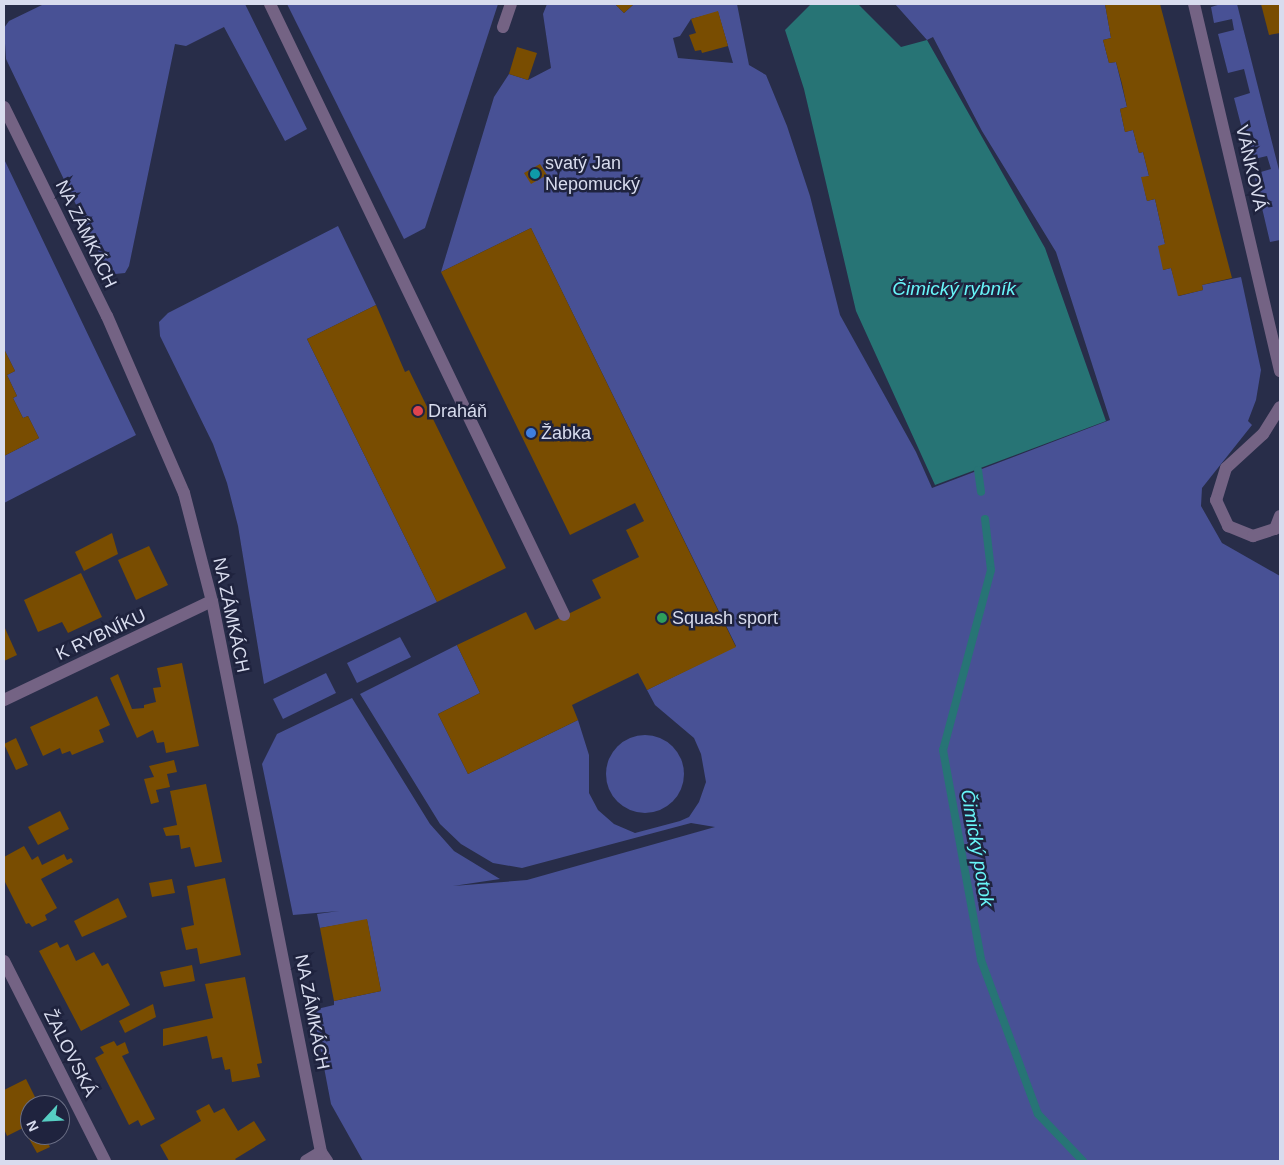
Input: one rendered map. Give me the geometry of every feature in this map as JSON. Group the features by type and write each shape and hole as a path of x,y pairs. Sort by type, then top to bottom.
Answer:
{"street":[{"path":"270,4 564,615"},
{"path":"503,27 511,4"},
{"name":"VÁNKOVÁ","path":"1194,4 1280,371"},
{"name":"NA ZÁMKÁCH","path":"4,106 107,316 184,493 212,602 324,1157"},
{"path":"1280,407 1263,434 1226,468 1216,500 1228,526 1253,536 1275,529 1280,516"},
{"name":"K RYBNÍKU","path":"4,700 212,602"},
{"name":"ŽALOVSKÁ","path":"4,961 105,1161"},
{"path":"306,1161 324,1157"}],"shaded area":[{"path":"44,4 245,4 307,129 285,141 224,27 186,46 175,44 129,266 125,273 115,274 106,267 6,59 4,28 9,21"},
{"path":"287,4 498,4 425,228 404,239"},
{"path":"547,4 615,4 624,13 634,4 737,4 749,65 766,75 787,126 810,196 840,315 916,452 932,488 1110,420 1056,252 982,131 933,37 927,40 895,4 1105,4 1111,38 1103,40 1109,63 1116,62 1127,107 1120,109 1125,132 1133,130 1139,153 1143,152 1149,176 1142,178 1147,201 1155,199 1165,244 1163,270 1171,268 1179,296 1203,290 1202,285 1241,277 1261,370 1256,400 1248,421 1252,425 1202,488 1201,506 1222,543 1280,576 1280,1161 363,1161 331,1104 313,1010 334,1005 334,1001 381,991 367,920 320,928 317,914 339,911 293,915 262,764 277,734 352,698 430,824 454,851 500,879 453,886 527,880 715,827 691,823 522,868 493,863 461,844 440,824 360,694 457,645 480,693 438,714 468,774 578,720 589,755 589,793 598,810 614,824 635,833 689,817 699,802 706,782 701,754 694,738 655,705 647,690 736,646 531,228 441,272 494,97 509,74 528,80 551,68 543,14","holes":["718,12 733,63 678,58 673,38 680,36 691,19"]},
{"path":"1221,4 1237,4 1280,174 1280,240 1270,242 1254,174 1271,169 1267,156 1250,160 1234,98 1250,93 1244,69 1228,73 1218,34 1234,30 1232,19 1214,23 1211,7"},
{"path":"4,159 136,435 4,503 4,456 39,438 28,416 23,418 13,398 17,396 7,375 15,371 4,349"},
{"path":"338,226 376,305 307,339 437,602 264,684 238,526 227,483 213,444 160,336 159,322 168,313"},
{"path":"400,637 411,657 357,683 347,663"},
{"path":"326,673 336,693 283,719 273,699"},
{"path":"645,735 660,738 673,746 681,759 684,774 681,789 673,802 660,810 645,813 630,810 617,802 609,789 606,774 609,759 617,746 630,738"}],"water":[{"name":"Čimický rybník","path":"811,4 859,5 901,47 927,40 1045,248 1106,421 935,485 856,311 804,89 785,30"}],"building":[{"path":"615,4 634,4 624,13"},
{"path":"1105,4 1160,4 1232,278 1202,285 1203,290 1178,296 1171,268 1163,270 1158,246 1165,244 1155,199 1147,201 1141,177 1149,176 1143,152 1139,153 1133,130 1125,132 1120,109 1127,107 1122,84 1116,62 1109,63 1103,40 1111,38"},
{"path":"1261,4 1280,4 1280,33 1269,35"},
{"path":"718,11 728,46 702,53 701,50 695,51 689,35 696,33 691,19"},
{"path":"517,47 537,53 528,80 509,74"},
{"name":"svatý Jan Nepomucký","path":"540,164 547,175 531,184 524,173"},
{"path":"531,228 736,647 647,690 638,673 572,705 578,720 468,774 438,714 480,693 457,645 526,612 535,630 601,598 592,580 639,557 626,530 644,521 635,503 570,535 441,272"},
{"path":"376,305 405,372 409,370 506,568 437,602 307,339"},
{"path":"4,349 15,371 7,375 17,396 13,398 23,418 28,416 39,438 4,456"},
{"path":"112,533 118,554 84,571 75,552"},
{"path":"149,546 168,585 136,600 118,560"},
{"path":"81,573 102,617 68,633 62,622 38,632 24,600"},
{"path":"4,626 17,655 4,661"},
{"path":"182,663 199,746 166,753 164,742 157,743 153,730 137,738 110,678 118,674 132,709 144,708 144,705 156,702 153,688 161,687 157,668"},
{"path":"97,696 110,725 99,730 104,742 72,755 70,751 62,754 60,748 43,756 30,727"},
{"path":"16,738 28,765 16,770 4,744"},
{"path":"174,760 177,772 167,774 170,787 156,790 159,802 151,804 144,779 154,777 149,766"},
{"path":"206,784 222,862 195,867 190,847 181,849 179,835 166,836 163,828 177,825 170,791"},
{"path":"60,811 69,829 38,845 28,827"},
{"path":"24,846 32,860 38,856 42,865 64,854 67,860 71,858 73,862 41,879 57,908 45,915 47,920 32,927 29,923 26,924 4,880 4,857"},
{"path":"225,878 241,955 200,964 197,948 186,950 181,928 194,925 187,886"},
{"path":"172,879 175,893 152,897 149,883"},
{"path":"118,898 127,917 82,937 74,921"},
{"path":"367,919 381,991 334,1001 320,928"},
{"path":"57,942 60,948 68,944 76,961 94,952 102,966 108,963 130,1005 81,1031 39,951"},
{"path":"192,965 195,981 164,987 160,972"},
{"path":"245,977 262,1063 257,1064 260,1077 232,1082 230,1069 225,1070 222,1057 212,1059 207,1036 163,1046 163,1029 213,1018 205,984"},
{"path":"153,1004 156,1017 125,1033 119,1021"},
{"path":"114,1041 117,1046 125,1042 129,1053 122,1056 155,1119 141,1126 138,1120 129,1125 95,1058 104,1053 100,1047"},
{"path":"26,1079 34,1095 20,1095 20,1130 7,1136 4,1129 4,1090"},
{"path":"209,1104 214,1113 224,1108 238,1131 254,1121 266,1140 235,1159 237,1161 169,1161 160,1145 201,1121 196,1111"},
{"path":"33,1145 49,1145 50,1147 37,1153"}],"waterway":[{"name":"Čimický potok","path":"978,470 981,492"},
{"name":"Čimický potok","path":"985,519 991,570 943,750 981,960 1038,1114 1083,1161"}],"place":[{"name":"svatý Jan Nepomucký","path":"535,174"},
{"name":"Draháň","path":"418,411"},
{"name":"Žabka","path":"531,433"},
{"name":"Squash sport","path":"662,618"}]}
